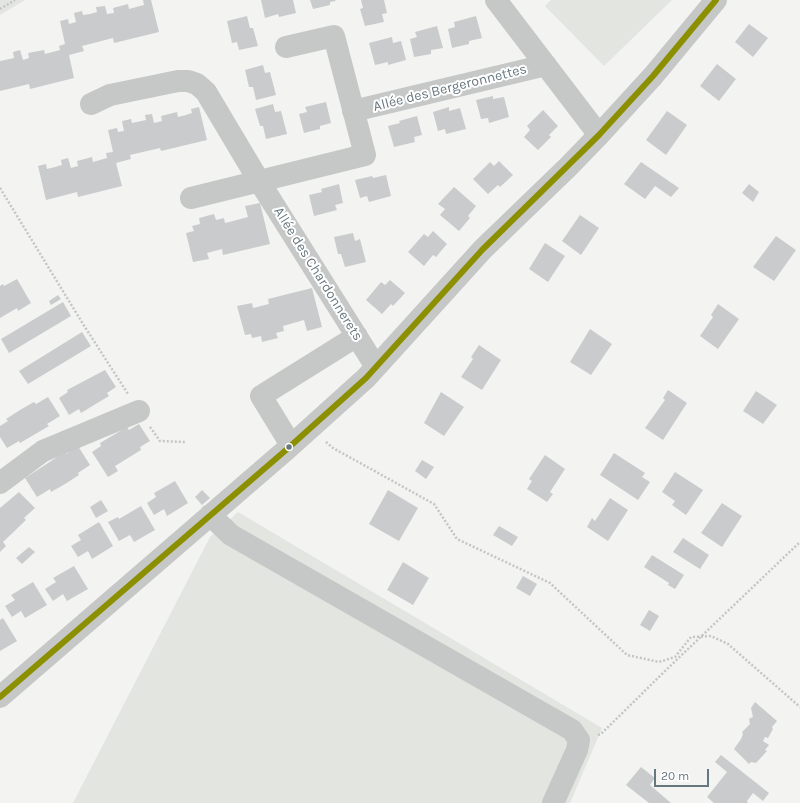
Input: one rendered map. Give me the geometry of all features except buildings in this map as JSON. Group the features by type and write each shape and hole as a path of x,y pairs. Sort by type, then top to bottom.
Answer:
{"street":[{"path":"496,0 599,135"},
{"path":"0,697 311,428 376,367 483,249 599,135 653,76 716,0"},
{"name":"Allée des Bergeronnettes","path":"259,181 365,155 334,36 286,47"},
{"name":"Allée des Bergeronnettes","path":"353,111 546,65"},
{"name":"Allée des Chardonnerets","path":"91,104 110,95 178,81 188,81 198,84 206,92 259,181 376,367"},
{"path":"191,198 259,181"},
{"path":"291,445 261,396 357,336"},
{"path":"0,483 43,451 138,411"},
{"path":"210,515 231,535 572,730 579,740 577,750 553,803"}],"path":[{"path":"0,9 15,0"},
{"path":"0,188 138,411 160,441 186,442"},
{"path":"311,428 333,448 434,504 457,539 550,583 627,655 659,662 675,657 691,638 711,636 728,644 800,707"},
{"path":"579,740 602,734 700,637 800,542"}],"shaded area":[{"path":"0,0 25,0 0,15"},
{"path":"551,0 672,0 604,66 545,6"},
{"path":"238,512 602,728 570,803 73,803 210,537"}],"transit line":[{"path":"0,697 286,450 366,378 483,249 599,135 653,76 716,0"}]}
